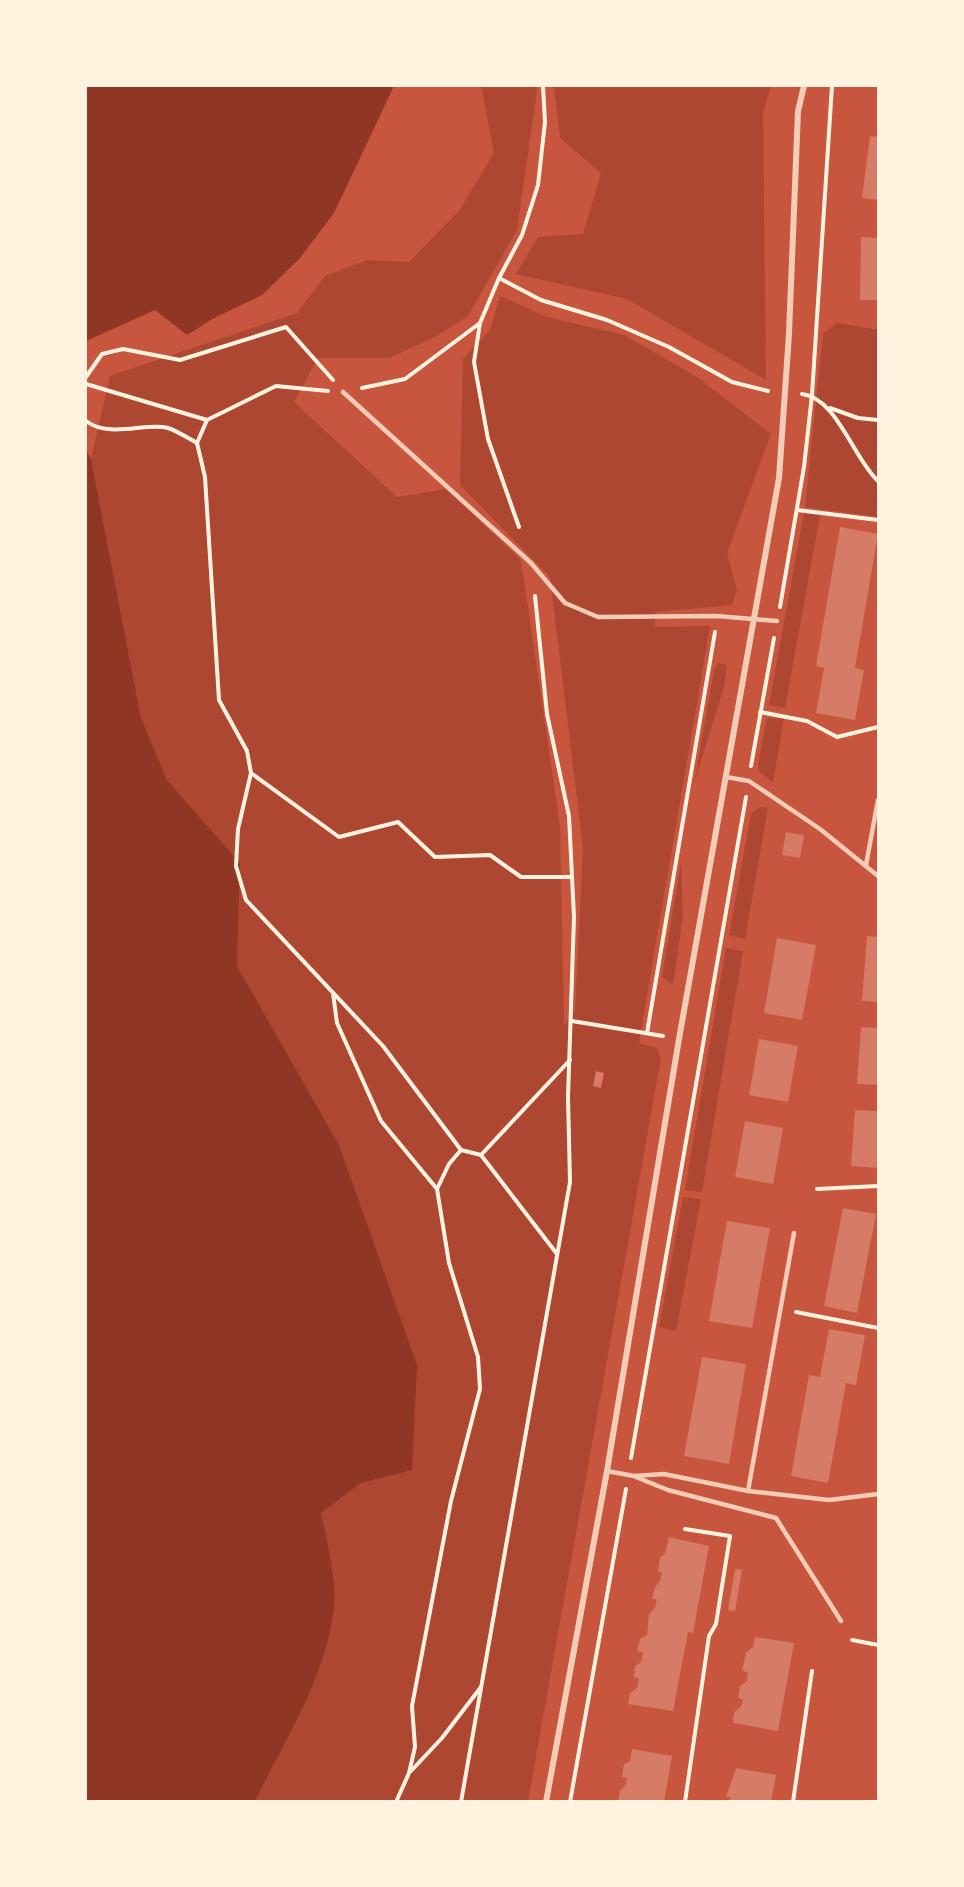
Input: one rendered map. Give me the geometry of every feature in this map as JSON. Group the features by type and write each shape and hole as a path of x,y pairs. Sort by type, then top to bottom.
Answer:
{"street":[{"path":"546,1802 607,1471 679,1039 778,478 787,369 798,111 804,86"}],"lane":[{"path":"343,392 531,563 565,603 598,617 717,616 777,621"},
{"path":"726,777 749,781 820,829 879,876"},
{"path":"866,865 879,800"},
{"path":"747,1491 794,1233"},
{"path":"607,1471 631,1476 668,1490 776,1518 841,1621"},
{"path":"631,1476 664,1474 747,1491 829,1500 879,1494"}],"path":[{"path":"520,529 488,439 474,363 480,323 499,278 522,235 538,185 545,122 543,86"},
{"path":"570,1802 631,1476 760,712 797,510 812,396 832,86"},
{"path":"499,278 541,300 607,320 669,347 732,382 772,392"},
{"path":"480,323 405,380 343,392 276,386 207,420 197,443 205,477 219,700 247,751 251,773 238,829 236,866 246,900 383,1046 461,1150 481,1155 557,1254"},
{"path":"86,378 102,354 123,349 180,360 286,327 343,392"},
{"path":"86,384 207,420"},
{"path":"812,396 829,408 858,418 879,420"},
{"path":"829,408 862,463 879,481"},
{"path":"86,421 93,426 130,430 166,427 197,443"},
{"path":"797,510 879,520"},
{"path":"461,1802 570,1182 570,1060 574,917 569,816 548,714 531,563"},
{"path":"647,1033 717,616"},
{"path":"760,712 807,721 837,737 879,727"},
{"path":"251,773 339,837 398,822 435,857 490,855 521,877 572,877"},
{"path":"333,992 337,1023 381,1121 437,1189 449,1263 478,1357 480,1389 452,1502 412,1706 415,1747 409,1773 396,1802"},
{"path":"572,1021 679,1039"},
{"path":"481,1155 570,1060"},
{"path":"437,1189 449,1164 461,1150"},
{"path":"817,1190 879,1186"},
{"path":"780,1309 879,1328"},
{"path":"685,1529 730,1536 716,1624 709,1636 685,1802"},
{"path":"852,1640 879,1645"},
{"path":"793,1802 812,1671"},
{"path":"409,1773 442,1738 481,1687"}],"shaded area":[{"path":"86,86 394,86 334,213 300,258 262,295 212,319 187,335 155,310 86,341"},
{"path":"481,86 536,86 537,91 517,230 468,316 435,337 389,358 318,358 294,402 397,497 446,489 521,560 560,826 564,1025 575,1011 583,848 550,577 460,485 463,359 490,330 500,296 547,317 624,335 697,377 771,434 727,553 737,590 732,605 655,612 655,627 710,626 639,1043 657,1048 661,1059 528,1801 255,1801 303,1708 330,1634 335,1597 331,1560 321,1513 361,1483 412,1469 363,1217 339,1145 237,966 240,863 167,780 141,718 91,459 110,376 297,313 325,276 367,260 409,262 459,211 494,153"},
{"path":"554,86 771,86 763,113 766,380 627,299 516,274 538,237 583,234 601,173 560,138"},
{"path":"837,323 878,330 878,517 805,507 823,333"},
{"path":"86,450 91,459 141,718 167,780 240,863 237,966 339,1145 417,1365 412,1470 361,1483 321,1513 331,1560 335,1597 330,1634 303,1708 255,1801 86,1801"},
{"path":"804,513 820,515 785,708 769,705"},
{"path":"718,663 727,665 724,687 695,780 714,670"},
{"path":"767,718 784,719 773,782 759,772 758,765"},
{"path":"760,807 768,808 745,939 729,935 751,814"},
{"path":"681,862 683,916 673,985 662,977"},
{"path":"726,948 743,951 702,1192 685,1190"},
{"path":"683,1197 701,1199 676,1331 659,1327"}],"building":[{"path":"870,136 878,137 878,200 862,198"},
{"path":"861,237 878,238 878,300 860,300"},
{"path":"840,527 878,534 855,668 864,670 855,720 816,713 824,668 816,666"},
{"path":"786,832 804,835 800,858 782,855"},
{"path":"867,936 878,937 878,1002 862,1001"},
{"path":"777,938 816,945 802,1020 764,1013"},
{"path":"861,1027 878,1028 878,1085 857,1084"},
{"path":"759,1039 798,1046 788,1102 749,1095"},
{"path":"596,1071 604,1073 601,1088 593,1086"},
{"path":"855,1110 878,1111 878,1168 851,1166"},
{"path":"745,1121 783,1128 773,1184 735,1177"},
{"path":"843,1208 876,1214 857,1313 824,1306"},
{"path":"727,1221 770,1228 752,1328 709,1321"},
{"path":"829,1329 865,1335 856,1385 846,1383 828,1483 791,1476 809,1375 820,1377"},
{"path":"702,1357 746,1364 729,1464 684,1456"},
{"path":"669,1537 709,1546 693,1633 688,1632 673,1711 628,1704 630,1693 637,1688 639,1678 634,1677 635,1666 641,1662 643,1652 637,1651 640,1639 647,1635 649,1614 655,1608 657,1599 652,1599 662,1572 658,1572 660,1557 665,1554"},
{"path":"735,1569 742,1570 735,1611 728,1610"},
{"path":"755,1637 794,1643 778,1731 733,1723 734,1712 741,1707 743,1700 738,1698 740,1686 747,1681 748,1673 742,1670 746,1653 753,1647"},
{"path":"632,1749 672,1756 664,1802 618,1802 620,1791 625,1786 627,1778 622,1777 624,1764 630,1761"},
{"path":"736,1768 776,1775 771,1802 730,1802 730,1797 726,1797"}]}
